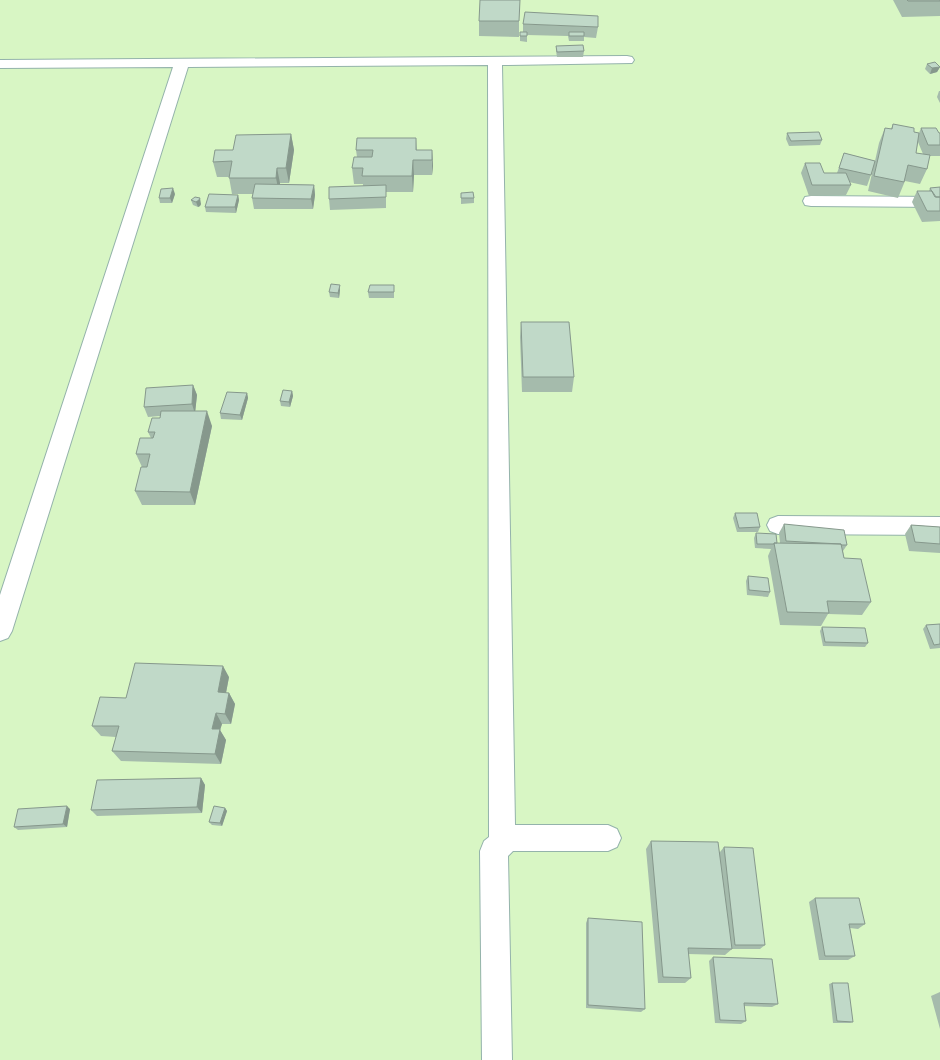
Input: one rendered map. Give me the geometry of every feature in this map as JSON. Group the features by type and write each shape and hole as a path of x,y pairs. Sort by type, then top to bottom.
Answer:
{"street":[{"path":"0,64 627,60"},
{"path":"495,61 502,841"},
{"path":"0,631 182,63"},
{"path":"811,201 940,202"},
{"path":"778,525 940,526"},
{"path":"497,1060 494,850 507,838 608,838"}],"green space":[{"path":"0,0 940,0 940,1060 0,1060"}],"building":[{"path":"480,0 520,0 519,21 479,21"},
{"path":"907,0 940,0 940,1 908,1"},
{"path":"525,12 598,16 598,27 523,24"},
{"path":"520,32 527,32 527,36 520,36"},
{"path":"569,32 584,32 584,36 569,36"},
{"path":"583,45 584,51 557,52 556,46"},
{"path":"935,62 940,67 932,68 927,64"},
{"path":"893,124 914,128 914,132 919,133 916,153 930,155 927,169 908,165 904,182 874,176 885,128 892,129"},
{"path":"921,128 936,128 940,133 940,145 928,145"},
{"path":"819,132 822,140 791,141 787,133"},
{"path":"291,134 286,168 277,168 276,178 229,178 232,161 213,162 215,150 233,150 236,135"},
{"path":"357,138 416,138 416,150 432,150 432,160 413,160 412,176 362,176 363,168 352,168 354,157 372,157 373,150 356,150"},
{"path":"844,153 875,161 871,175 839,168"},
{"path":"805,163 820,163 824,173 846,173 851,185 812,185"},
{"path":"255,184 314,185 311,199 252,198"},
{"path":"386,185 386,197 329,199 329,187"},
{"path":"940,187 940,197 935,197 930,188"},
{"path":"173,188 170,198 159,198 161,189"},
{"path":"917,191 932,191 936,197 940,197 940,211 927,211"},
{"path":"473,192 474,198 461,198 461,193"},
{"path":"209,194 238,195 235,207 205,207"},
{"path":"195,197 200,198 196,202 191,200"},
{"path":"331,284 340,285 338,293 329,292"},
{"path":"370,285 394,285 394,292 368,292"},
{"path":"521,322 569,322 574,377 523,377"},
{"path":"193,385 192,404 144,407 146,388"},
{"path":"283,390 292,391 289,402 280,401"},
{"path":"227,392 247,393 240,415 220,413"},
{"path":"161,411 207,411 190,492 135,491 141,467 147,467 150,454 136,454 140,438 153,438 155,432 148,432 152,418 160,418"},
{"path":"735,513 757,513 760,527 739,528"},
{"path":"784,524 844,530 847,545 786,541"},
{"path":"911,525 940,527 940,544 915,542"},
{"path":"756,533 776,534 777,543 757,544"},
{"path":"774,543 841,544 844,558 861,559 871,602 827,601 829,613 787,612"},
{"path":"748,576 768,578 770,592 749,590"},
{"path":"940,624 940,644 934,645 926,625"},
{"path":"822,627 865,628 868,643 825,642"},
{"path":"135,663 223,666 218,692 229,693 225,714 216,713 212,729 220,729 215,754 112,751 119,726 92,726 100,697 126,698"},
{"path":"201,778 197,807 91,810 97,780"},
{"path":"67,806 63,824 14,827 18,809"},
{"path":"214,806 225,808 220,823 209,822"},
{"path":"651,841 718,842 732,949 688,948 691,978 663,977"},
{"path":"724,847 753,848 765,945 735,945"},
{"path":"815,898 859,898 865,924 849,924 855,956 825,956"},
{"path":"588,918 642,922 645,1009 588,1005"},
{"path":"713,957 772,959 778,1004 744,1003 746,1021 720,1020"},
{"path":"832,983 848,983 853,1022 837,1021"}]}
